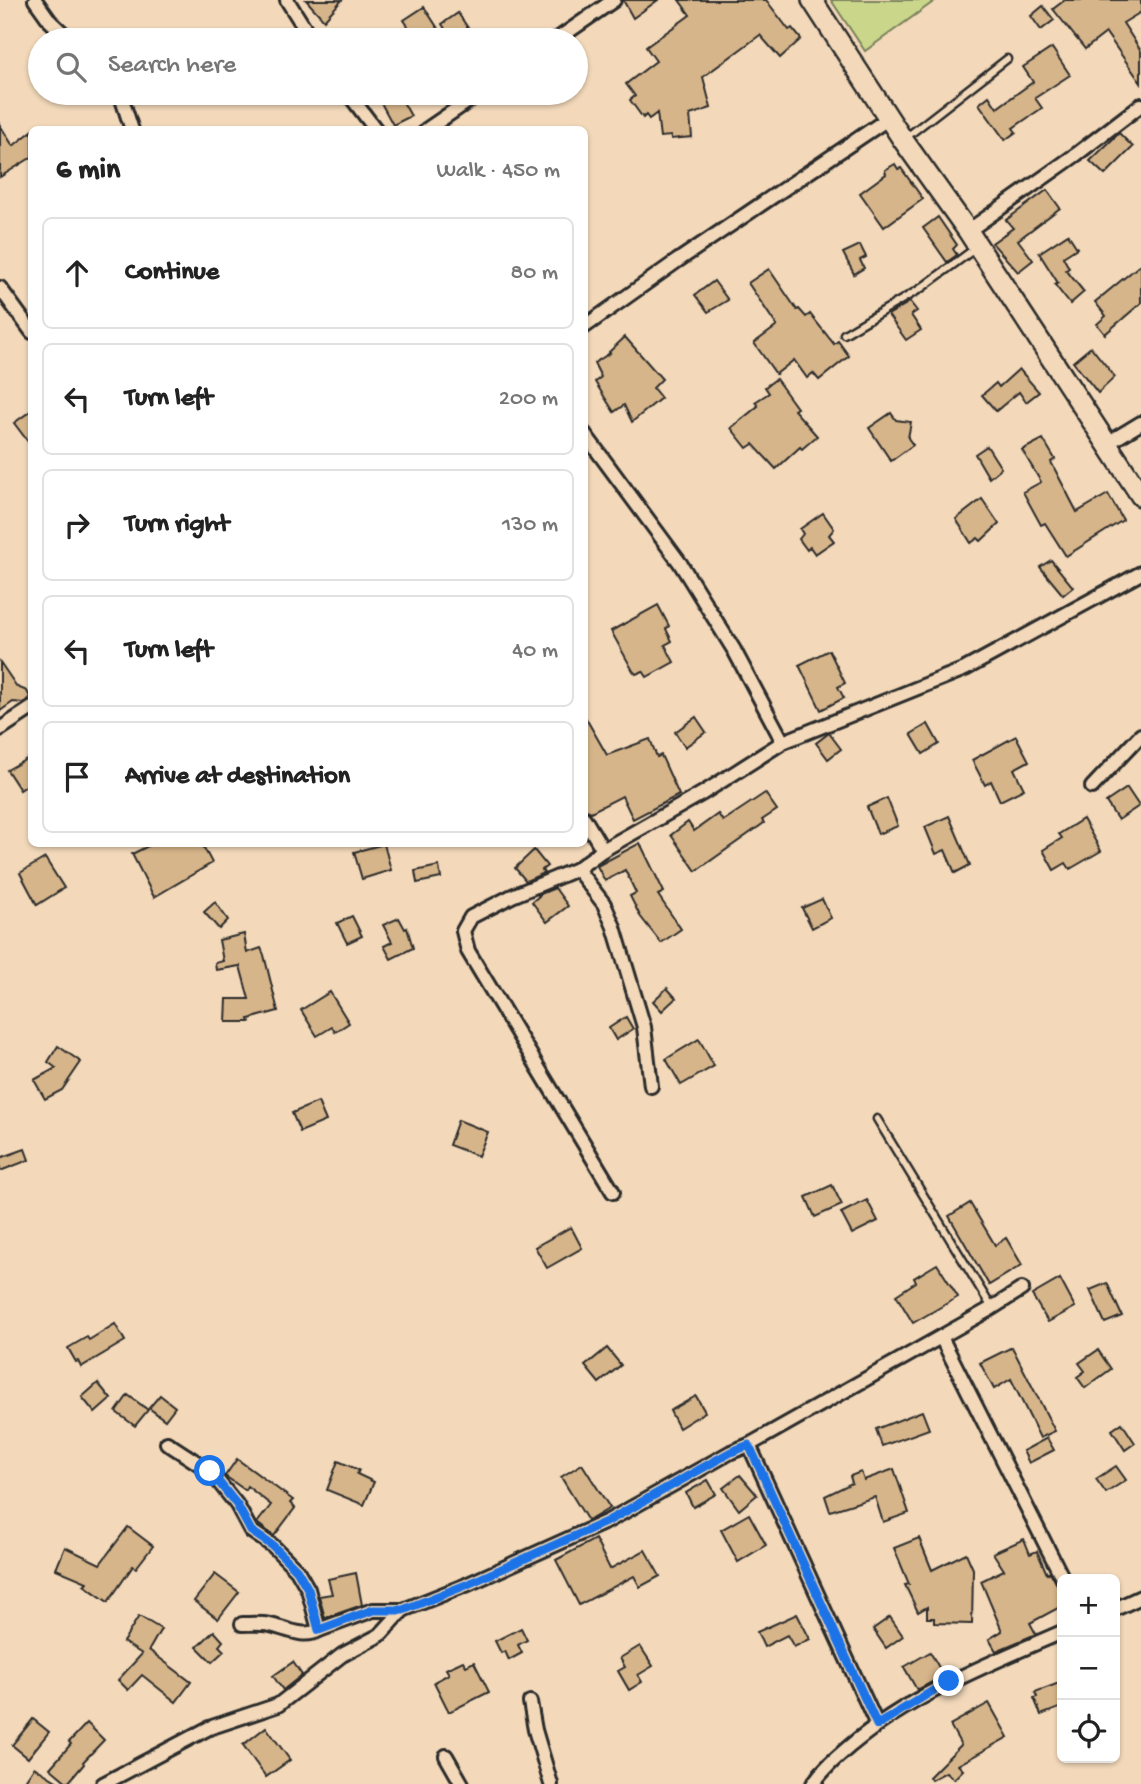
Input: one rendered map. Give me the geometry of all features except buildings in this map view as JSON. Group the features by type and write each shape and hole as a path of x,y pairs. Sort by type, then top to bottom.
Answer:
{"main road":[{"path":"812,0 903,140 973,238 1141,496"}],"street":[{"path":"35,0 58,28"},
{"path":"287,0 304,28"},
{"path":"573,28 614,0"},
{"path":"973,238 1141,104"},
{"path":"124,105 131,126"},
{"path":"357,105 373,126"},
{"path":"432,126 462,105"},
{"path":"588,324 889,118"},
{"path":"0,288 28,326"},
{"path":"1108,443 1141,423"},
{"path":"588,438 680,563 734,650 783,742"},
{"path":"613,1192 468,951 463,931 471,917 512,896 577,869 603,850 703,793 783,742 965,669 1141,573"},
{"path":"0,729 28,711"},
{"path":"1091,787 1141,735"},
{"path":"588,825 603,850"},
{"path":"577,869 604,904 614,928 644,1027 651,1086"},
{"path":"242,1624 269,1624 292,1632 315,1633 373,1610 403,1610 466,1585 608,1521 731,1452 749,1445 1022,1289"},
{"path":"941,1337 1060,1574"},
{"path":"167,1443 210,1471 237,1505 251,1531 273,1546 297,1570 308,1589 319,1630"},
{"path":"749,1445 877,1725"},
{"path":"1120,1607 1141,1597"},
{"path":"103,1784 209,1728 278,1706 342,1655 380,1635 403,1610"},
{"path":"813,1784 822,1771 877,1725 949,1681 1057,1634"},
{"path":"530,1702 535,1730 551,1784"},
{"path":"446,1756 462,1784"}],"lane":[{"path":"903,140 1007,59"},
{"path":"844,334 920,289 973,238"},
{"path":"877,1119 992,1308"}],"green space":[{"path":"831,0 936,0 865,51"}],"route":[{"path":"210,1471 237,1505 251,1531 273,1546 297,1570 308,1589 319,1630 373,1610 403,1610 466,1585 608,1521 731,1452 749,1445 877,1725 949,1681"}]}
